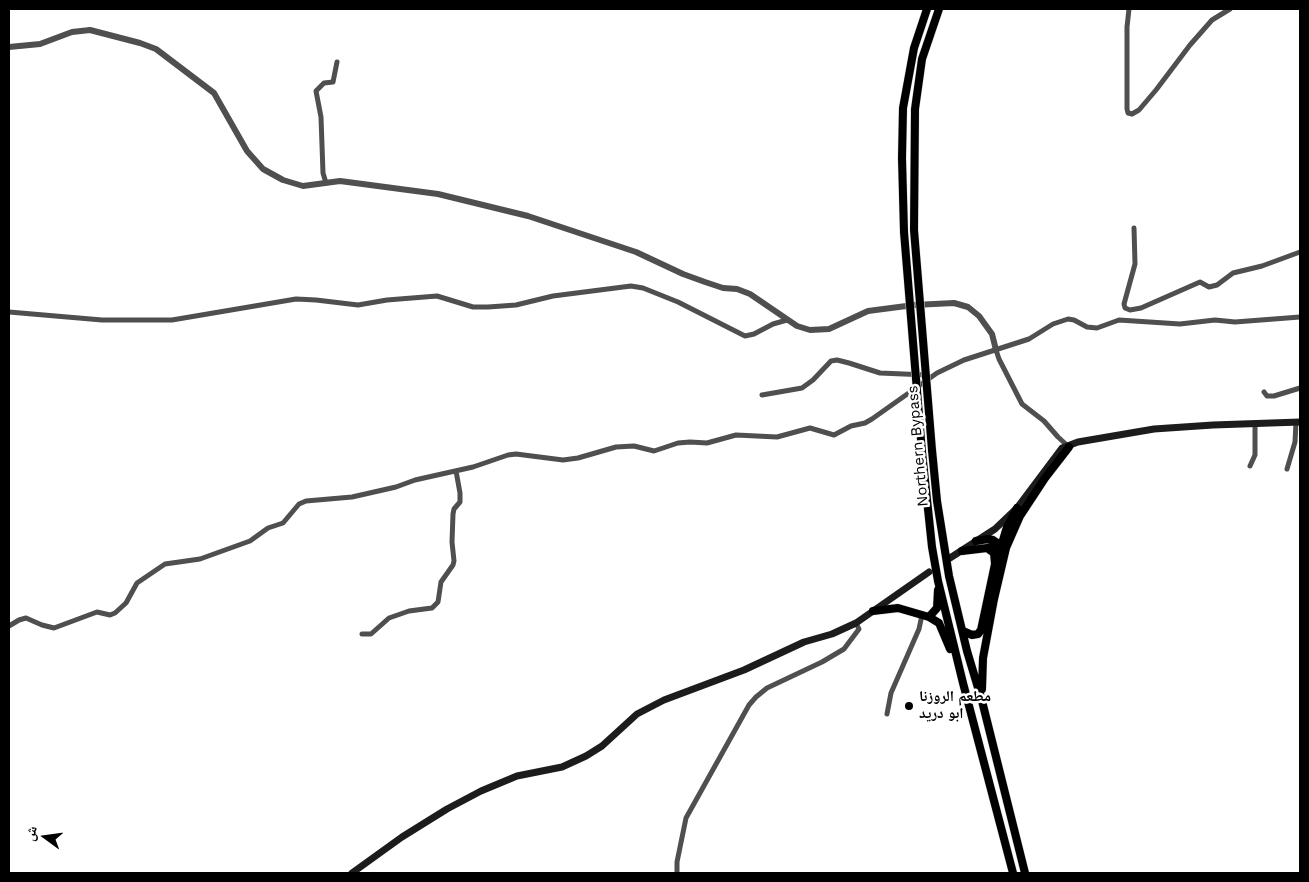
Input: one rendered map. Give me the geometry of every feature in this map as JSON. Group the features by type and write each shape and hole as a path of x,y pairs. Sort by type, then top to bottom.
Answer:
{"highway":[{"name":"Northern Bypass","path":"926,9 914,48 903,108 902,158 904,232 922,452 932,546 939,583 1013,873"},
{"name":"Northern Bypass","path":"939,9 922,59 915,109 914,230 936,501 949,576 1025,873"},
{"path":"963,631 972,635 978,634 981,630 996,564 1005,545 1020,516 1045,478 1069,447"},
{"path":"982,701 981,677 983,658 1007,527 1017,508"},
{"path":"976,541 988,539 1005,545"},
{"path":"962,551 1005,545"},
{"path":"987,548 994,553 996,564"},
{"path":"926,616 937,608 939,583"},
{"path":"890,598 893,608"},
{"path":"873,611 893,608 904,609 926,616 939,623 963,683"}],"main road":[{"path":"950,558 995,529 1017,508 1062,448 1086,440 1154,428 1213,424 1255,425 1298,422"},
{"path":"352,873 402,837 447,809 481,791 517,776 562,767 586,756 602,746 637,714 664,700 744,670 804,642 832,634 856,623 929,572"}],"street":[{"path":"1130,9 1127,27 1127,109 1128,113 1132,114 1139,110 1212,20 1230,9"},
{"path":"9,48 40,44 72,32 90,30 140,43 156,49 214,93 241,143 263,169 283,180 303,186 340,181 438,194 528,216 636,252 705,282 750,294 787,320 804,328 820,330 837,326 868,311 914,305 954,303 968,307 992,334 996,350 1013,389 1022,404 1069,447"},
{"path":"326,183 323,173 321,117 316,91 324,83 333,82 337,62"},
{"path":"1134,228 1136,264 1124,304 1125,308 1130,310 1141,308 1200,282 1209,287 1217,285 1233,273 1262,266 1300,252"},
{"path":"9,312 102,320 172,320 261,304 296,300 316,300 358,305 387,300 437,296 473,307 488,307 516,305 553,296 631,286 643,288 678,302 745,336 787,320"},
{"path":"9,626 26,618 54,628 96,612 110,615 116,613 126,604 137,583 165,564 200,559 250,541 268,528 283,523 299,504 396,487 415,480 456,471 508,455 516,454 563,460 578,458 616,446 634,446 654,451 684,442 707,443 736,435 777,437 810,428 834,435 851,426 865,423 872,419 933,375 964,360 1029,339 1053,324 1068,319 1074,320 1087,328 1097,328 1119,320 1180,324 1215,320 1235,322 1300,317"},
{"path":"762,395 802,388 813,380 825,365 837,360 880,373 933,375"},
{"path":"1264,392 1267,396 1274,396 1300,388"},
{"path":"1287,469 1295,442 1298,422"},
{"path":"1250,466 1255,455 1255,425"},
{"path":"362,634 371,634 389,618 409,611 432,608 438,602 441,582 454,561 452,542 453,514 454,509 460,502 456,471"},
{"path":"887,714 891,693 926,616"},
{"path":"676,873 686,818 749,705 756,696 767,688 822,662 844,649 858,629 856,623"}],"place":[{"name":"مطعم الروزنا ابو دريد","path":"909,706"}]}
